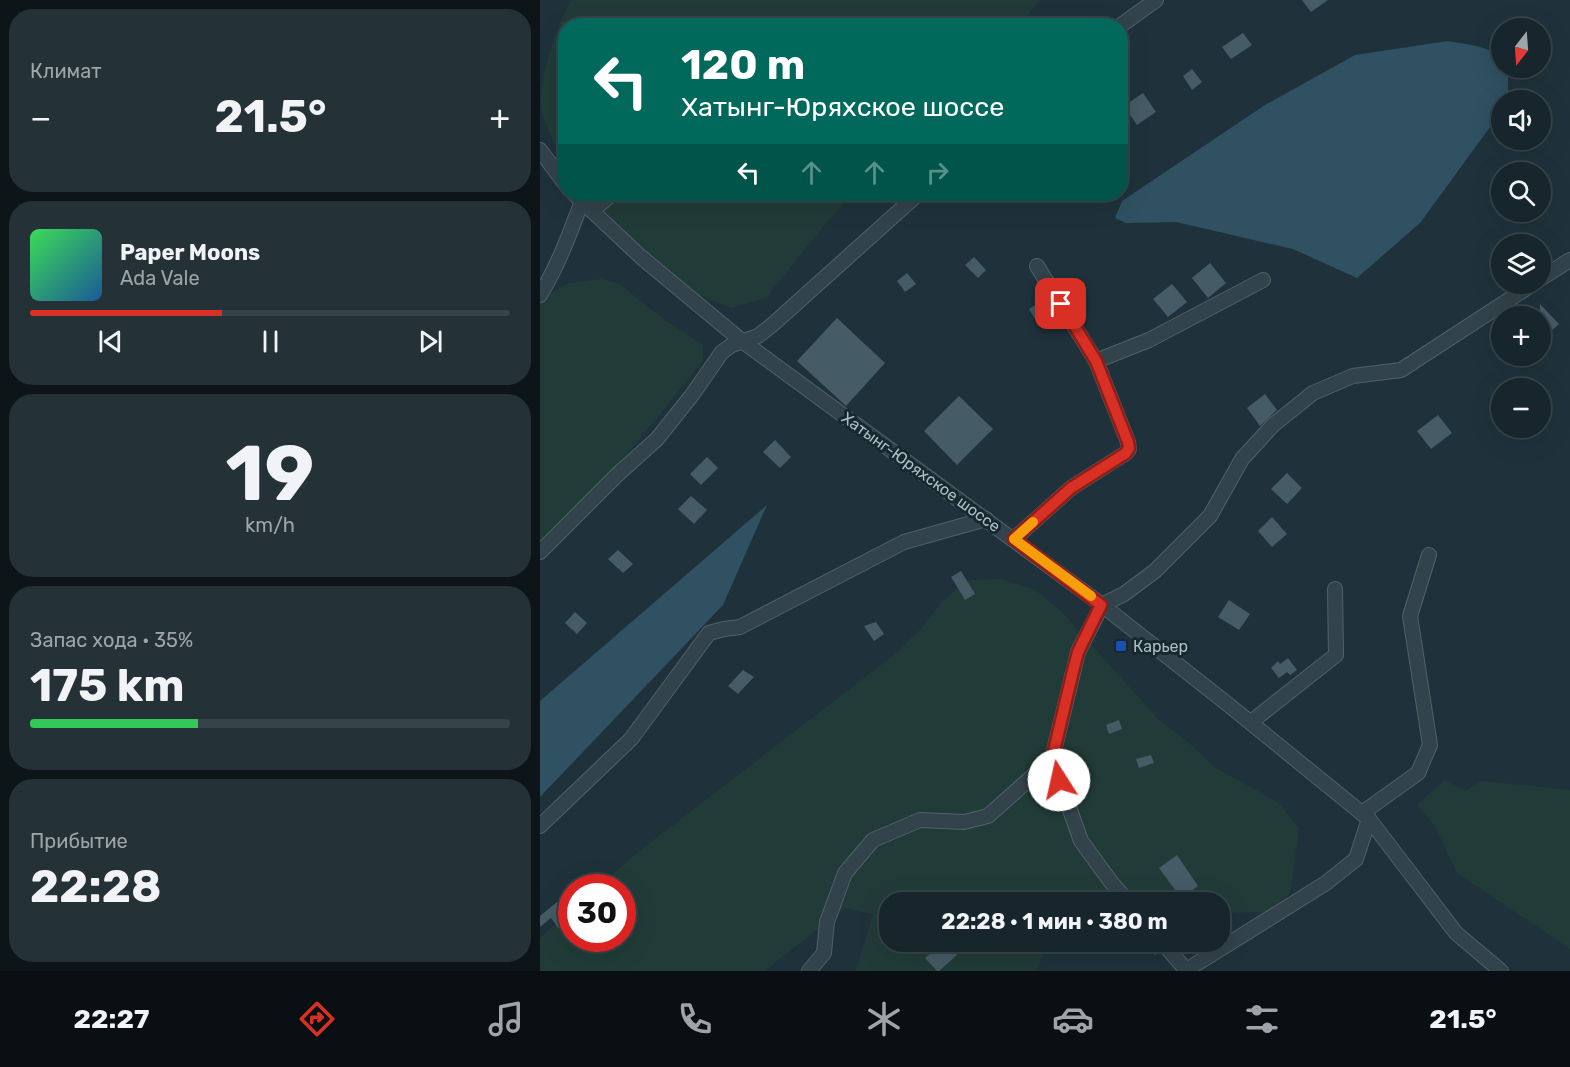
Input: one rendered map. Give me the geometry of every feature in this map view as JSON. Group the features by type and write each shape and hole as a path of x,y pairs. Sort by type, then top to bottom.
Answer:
{"street":[{"path":"1128,20 1156,0"},
{"path":"540,150 558,174"},
{"path":"540,295 564,248 577,201"},
{"name":"Хатынг-Юряхское шоссе","path":"582,201 641,257 742,341 1101,605 1251,722 1365,816 1456,933 1501,971"},
{"path":"592,211 604,201"},
{"path":"540,552 618,474 657,439 722,352 742,341 758,336 771,326 910,201"},
{"path":"1551,272 1570,260"},
{"path":"1014,539 1071,488 1108,466 1126,453 1129,448 1096,361 1037,266"},
{"path":"1096,361 1149,340 1263,280"},
{"path":"1120,892 1081,841 1052,759 1078,652 1101,605 1124,594 1155,572 1210,516 1242,459 1273,425 1312,393 1353,376 1401,370 1518,294"},
{"path":"540,826 631,739 709,633 740,627 904,542 986,519"},
{"path":"1171,952 1186,970 1326,883 1356,859 1365,816 1418,773 1430,745 1410,616 1429,555"},
{"path":"1251,722 1336,655 1335,589"},
{"path":"808,971 824,953 827,922 845,873 873,840 920,820 964,822 988,816 1052,759"}],"green space":[{"path":"572,0 1040,0 1025,18 562,18"},
{"path":"558,28 558,149 550,134 541,102 546,64"},
{"path":"594,201 846,201 825,224 766,298 732,308 697,294 667,274"},
{"path":"602,279 619,284 666,321 703,345 703,360 646,432 606,477 540,541 540,296 544,297 569,283"},
{"path":"1001,579 1034,589 1061,611 1159,720 1188,742 1214,767 1279,803 1299,829 1290,893 1268,912 1230,913 1230,892 879,892 879,952 1045,952 1036,971 856,971 873,914 845,908 764,971 540,971 540,938 558,922 558,952 636,952 636,874 613,874 642,849 894,655 922,628 941,603 967,580"},
{"path":"1444,780 1465,791 1481,781 1570,790 1570,949 1457,873 1435,826 1417,805"}],"water":[{"path":"1448,41 1490,50 1491,78 1508,78 1508,90 1491,90 1491,126 1420,223 1357,278 1293,249 1176,222 1126,223 1115,218 1122,201 1128,201 1128,197 1265,105 1355,55"},
{"path":"767,505 723,605 540,797 540,701"}],"building":[{"path":"1302,0 1328,0 1311,12"},
{"path":"1243,33 1252,45 1231,59 1222,47"},
{"path":"1192,69 1202,82 1192,90 1183,76"},
{"path":"1143,93 1156,112 1137,125 1128,112 1128,103"},
{"path":"974,257 986,270 978,278 965,265"},
{"path":"1210,263 1226,283 1208,298 1192,278"},
{"path":"907,273 916,284 905,292 897,281"},
{"path":"1172,284 1187,302 1168,317 1153,299"},
{"path":"1043,300 1049,309 1035,319 1029,309"},
{"path":"1551,316 1559,324 1551,331"},
{"path":"837,318 885,363 846,406 797,361"},
{"path":"1265,394 1277,410 1260,426 1247,408"},
{"path":"959,396 993,429 957,465 924,431"},
{"path":"1438,415 1452,433 1431,449 1417,431"},
{"path":"775,440 791,457 780,468 763,452"},
{"path":"707,457 718,468 701,485 690,474"},
{"path":"1287,473 1302,488 1287,504 1271,489"},
{"path":"691,496 707,510 694,524 678,509"},
{"path":"1272,517 1287,534 1272,547 1258,531"},
{"path":"618,550 633,564 623,573 608,559"},
{"path":"961,571 975,594 965,600 951,577"},
{"path":"1229,600 1250,614 1239,630 1218,617"},
{"path":"575,612 587,623 577,634 565,623"},
{"path":"876,622 884,634 874,641 864,626"},
{"path":"1288,658 1297,670 1290,675 1287,672 1279,678 1271,668 1278,661 1280,664"},
{"path":"743,670 754,677 738,694 728,686"},
{"path":"1119,720 1122,729 1109,734 1106,725"},
{"path":"1151,755 1154,763 1139,768 1136,759"},
{"path":"1177,855 1198,886 1190,892 1177,892 1159,868"},
{"path":"558,903 558,928 551,918 540,927 540,916"},
{"path":"931,952 954,952 957,955 939,971 925,958"}],"slow traffic":[{"path":"1033,522 1014,539 1091,596"}],"place":[{"name":"Карьер","path":"1121,646"}],"route":[{"path":"1059,780 1052,759 1073,671 1078,652 1101,605 1014,539 1071,488 1108,466 1126,453 1129,448 1096,361 1061,304"}]}
